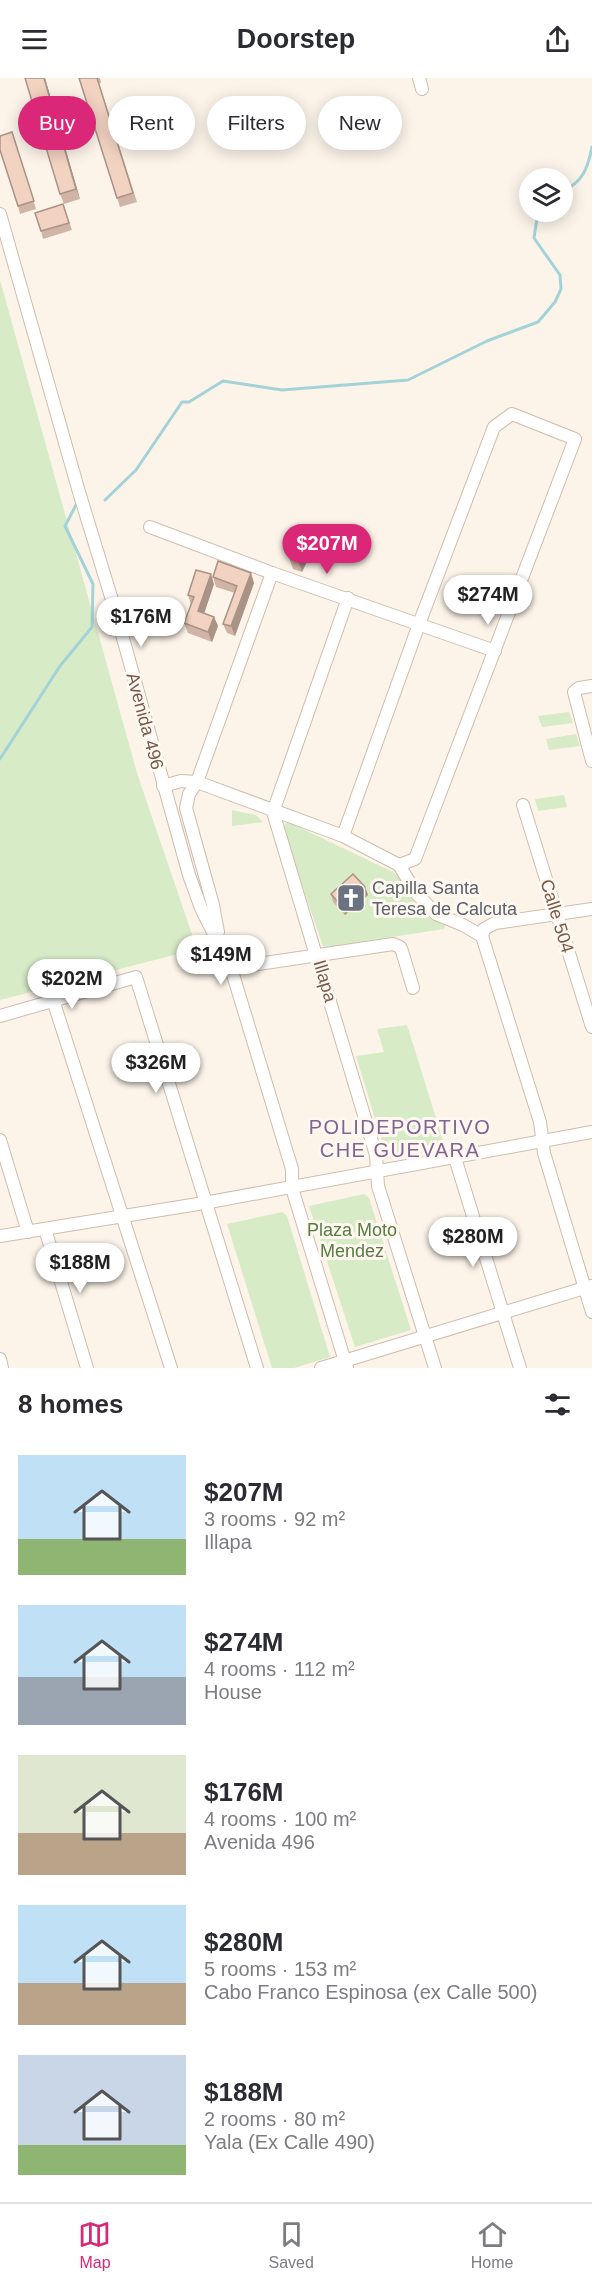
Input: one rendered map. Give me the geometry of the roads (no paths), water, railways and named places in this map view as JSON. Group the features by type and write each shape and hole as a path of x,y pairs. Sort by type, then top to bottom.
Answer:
{"street":[{"name":"Avenida 496","path":"0,214 193,886 201,908 231,968 292,1169 292,1188 346,1364"},
{"path":"343,836 419,624 494,427 512,414 575,439 415,859 399,865"},
{"path":"150,527 272,573 495,651"},
{"path":"221,947 213,905 186,808 272,573"},
{"path":"273,812 348,598"},
{"path":"592,686 579,688 574,692 592,761"},
{"path":"164,786 181,781 197,782 343,836 399,865 416,893 436,914 483,933"},
{"name":"Calle 504","path":"524,805 592,1026"},
{"name":"Illapa","path":"273,812 376,1155 378,1186 435,1368"},
{"path":"483,933 495,923 592,909"},
{"path":"483,933 540,1122 544,1153 588,1287 592,1312"},
{"path":"231,968 393,944 400,947 414,988"},
{"path":"0,1016 136,976 204,1203 257,1368"},
{"path":"53,1000 171,1368"},
{"path":"0,1236 292,1188 592,1132"},
{"path":"0,1140 28,1232"},
{"path":"455,1158 520,1368"},
{"path":"45,1229 87,1368"},
{"path":"321,1368 346,1364 425,1335 588,1287"},
{"path":"0,1359 2,1368"}],"waterway":[{"path":"573,185 583,174 592,147"},
{"path":"105,500 136,470 182,402 189,402 223,381 282,390 408,380 487,341 538,322 555,302 561,289 560,275 534,238 536,222"},
{"path":"0,759 60,666 92,627 93,584 65,526 76,505"}],"place":[{"name":"Capilla Santa Teresa de Calcuta","path":"351,898"}],"district":[{"name":"POLIDEPORTIVO CHE GUEVARA","path":"400,1138"}],"park label":[{"name":"Plaza Moto Mendez","path":"352,1240"}]}
